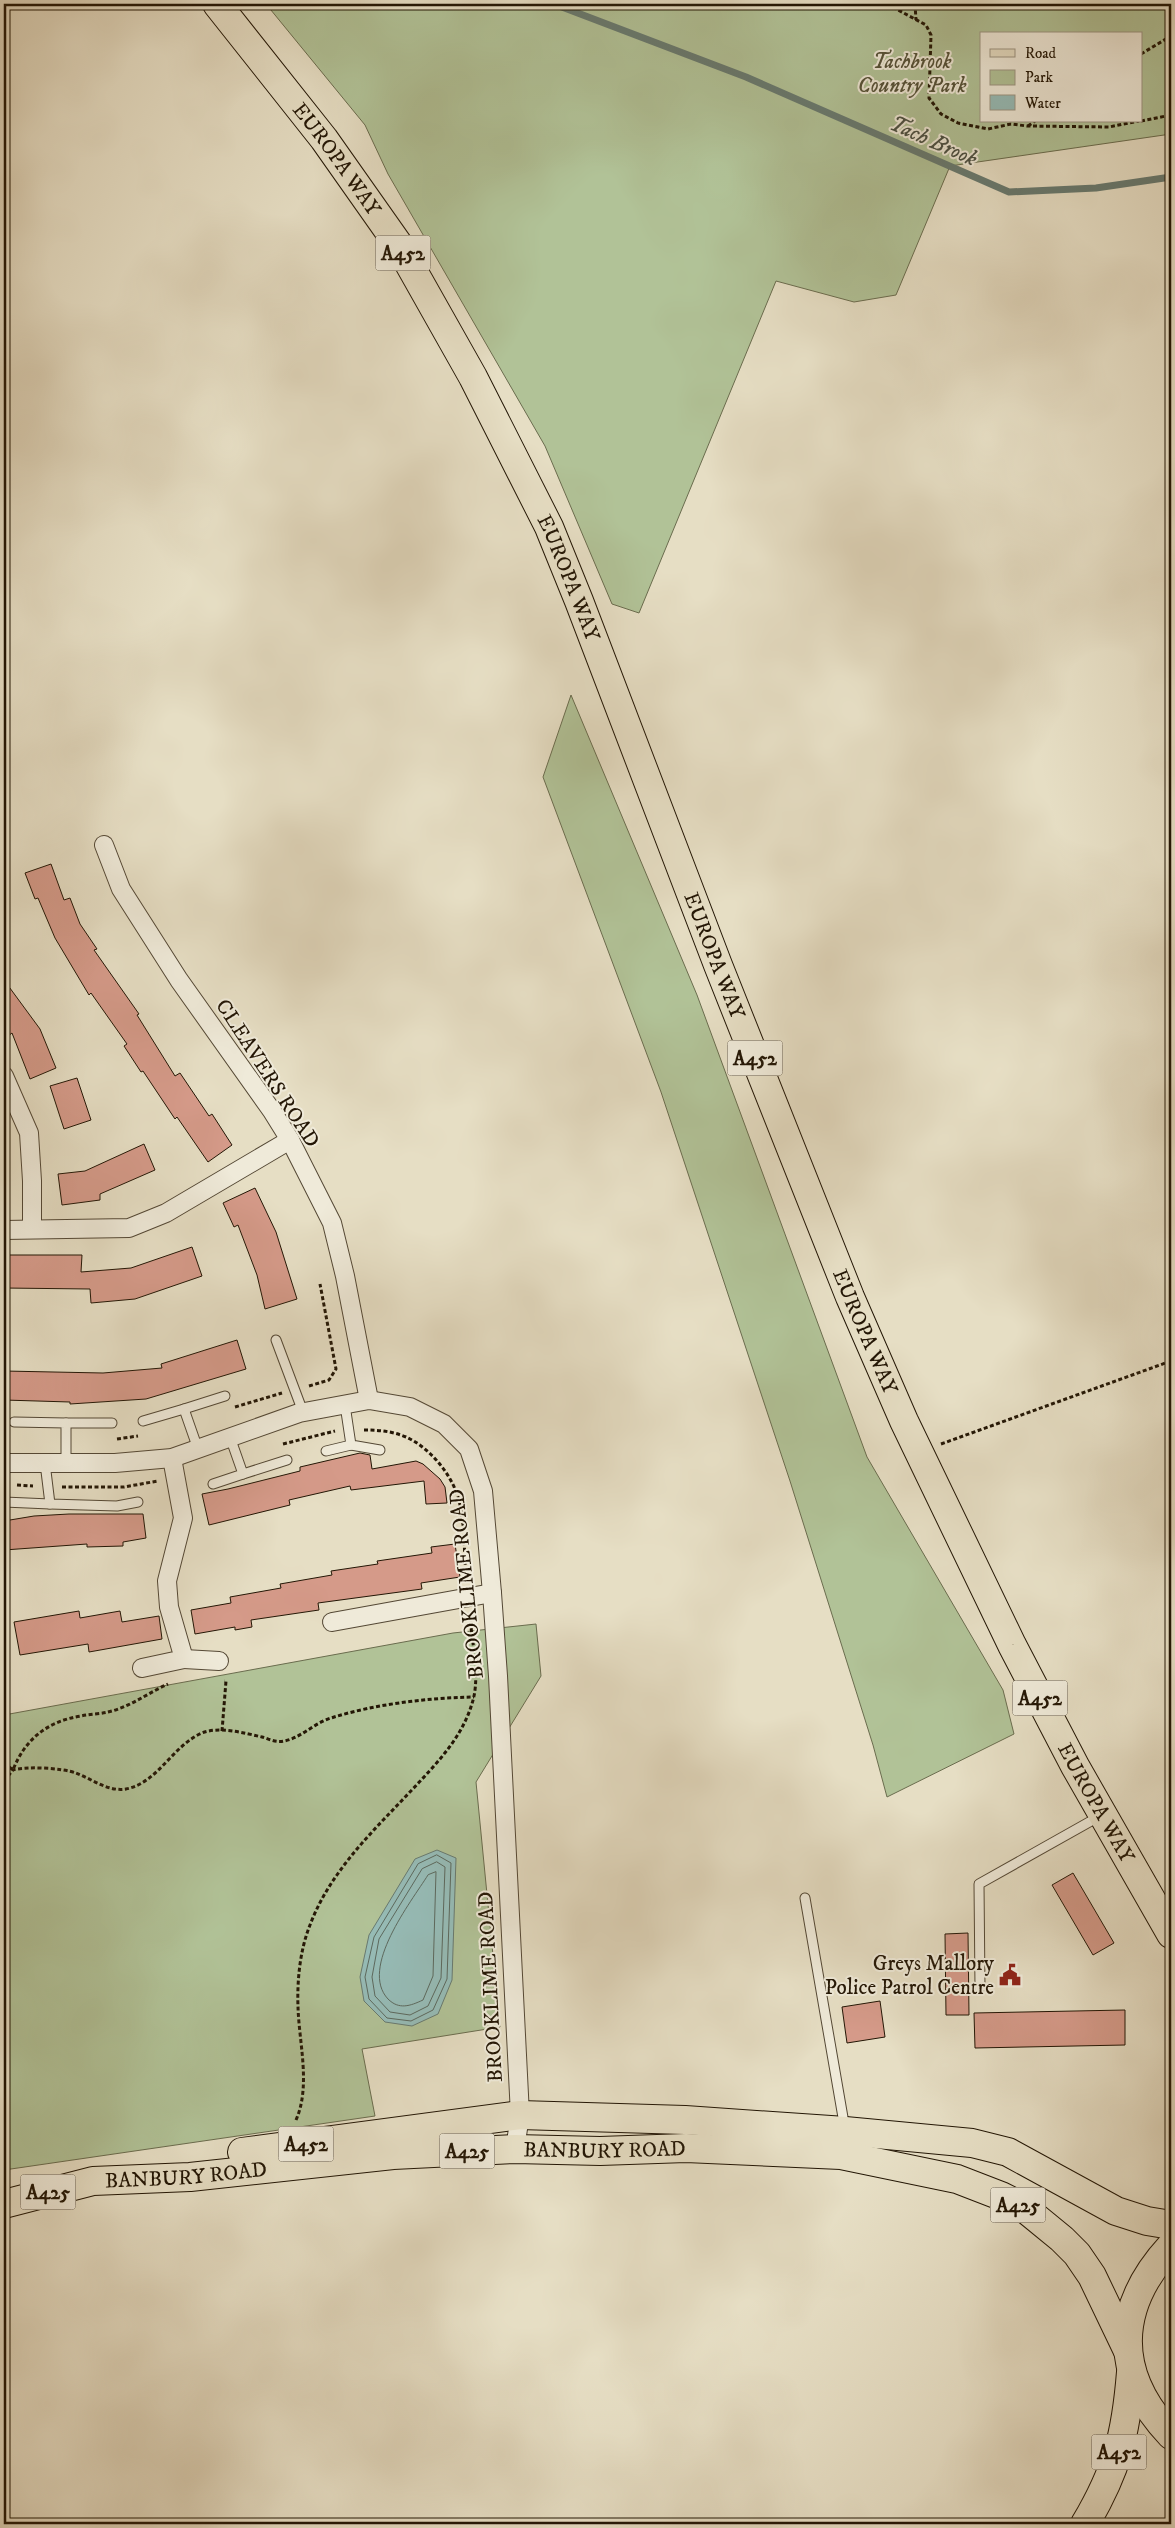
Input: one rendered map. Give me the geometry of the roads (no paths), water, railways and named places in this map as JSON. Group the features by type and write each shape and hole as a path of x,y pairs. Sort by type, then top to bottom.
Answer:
{"main road":[{"name":"EUROPA WAY","path":"217,4 318,131 398,244 473,377 549,527 583,610 718,965 850,1296 919,1452 1012,1646 1075,1766 1171,1934"},
{"name":"A452","path":"93,2181 193,2159 520,2115 685,2120 845,2131"},
{"name":"A425","path":"845,2131 972,2143 1008,2152 1116,2211 1147,2221 1171,2225"},
{"name":"BANBURY ROAD","path":"4,2204 93,2181 190,2177 393,2155 516,2149 600,2151 686,2148 841,2155 956,2178 1023,2207 1062,2238 1092,2276 1147,2403 1171,2435"},
{"path":"1129,2361 1128,2328 1138,2294 1154,2266 1171,2246"},
{"name":"A452","path":"1085,2524 1116,2463 1122,2443 1129,2361"}],"street":[{"name":"CLEAVERS ROAD","path":"104,846 126,897 179,980 290,1140 332,1223 345,1276 369,1400"},
{"path":"4,1076 29,1133 32,1181 32,1230"},
{"path":"4,1230 130,1228 166,1213 290,1140"},
{"name":"BROOKLIME ROAD","path":"4,1463 115,1463 172,1458 303,1412 369,1400 410,1407 444,1424 469,1449 483,1490 498,1676 520,2115 516,2149"},
{"path":"172,1458 183,1518 167,1581 170,1607 184,1659"},
{"path":"332,1622 492,1593"},
{"path":"142,1668 184,1659 219,1661"}],"lane":[{"path":"276,1340 303,1412"},
{"path":"143,1421 226,1396"},
{"path":"345,1404 351,1444"},
{"path":"184,1409 198,1449"},
{"path":"14,1422 112,1424"},
{"path":"66,1423 66,1463"},
{"path":"230,1438 243,1474"},
{"path":"326,1451 351,1444 380,1450"},
{"path":"213,1484 287,1460"},
{"path":"45,1463 50,1504"},
{"path":"4,1502 117,1506 138,1502"},
{"path":"980,1988 979,1884 1104,1814"},
{"path":"805,1898 845,2131"}],"water":[{"path":"437,1850 456,1858 452,1980 438,2014 412,2026 385,2022 364,2001 360,1977 369,1935 415,1859"}],"waterway":[{"name":"Tach Brook","path":"554,4 746,77 1009,192 1096,188 1171,177"}],"place":[{"name":"Greys Mallory Police Patrol Centre","path":"1010,1975"}],"park label":[{"name":"Tachbrook Country Park","path":"912,73"}]}
